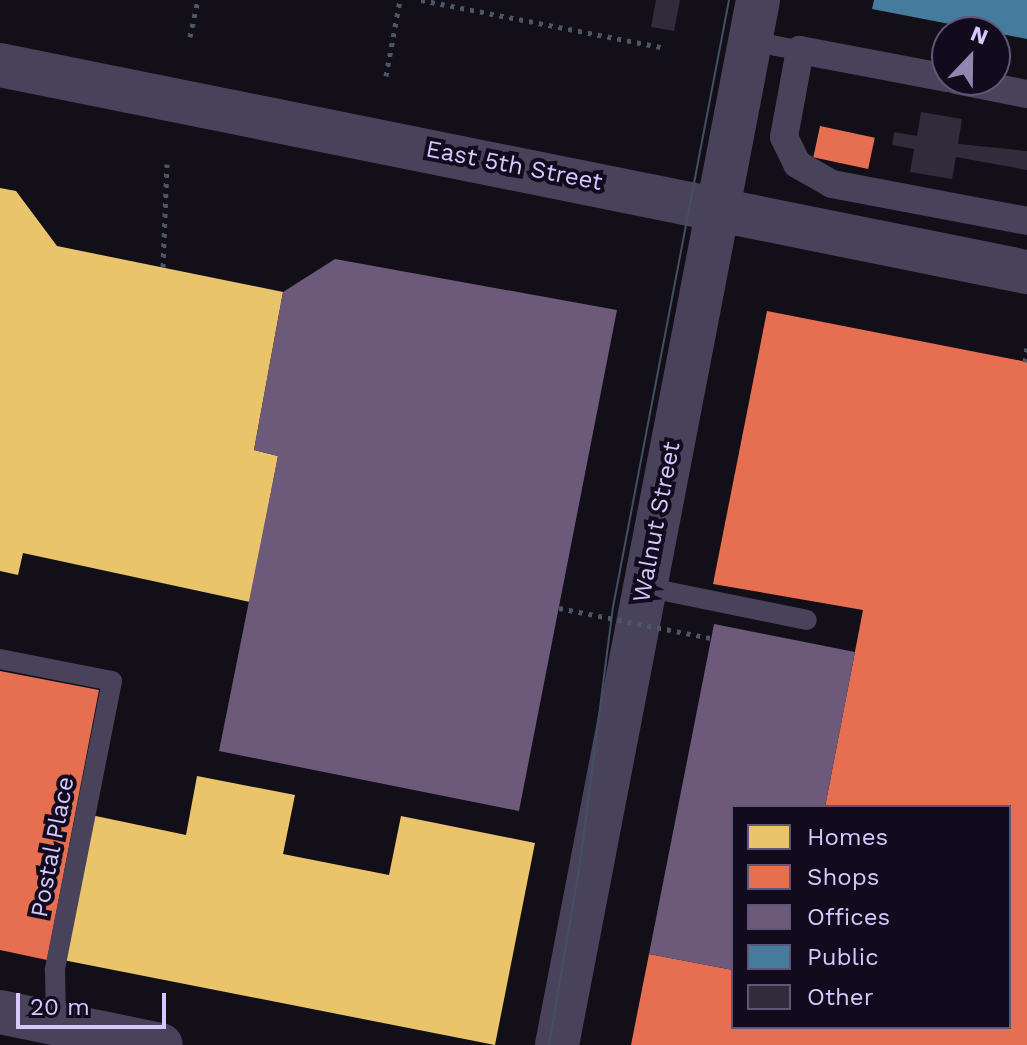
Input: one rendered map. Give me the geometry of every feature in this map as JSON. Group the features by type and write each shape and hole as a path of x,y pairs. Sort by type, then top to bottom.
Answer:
{"street":[{"name":"Walnut Street","path":"557,1045 754,20"},
{"path":"800,50 784,137 797,164 832,184 1027,221"},
{"name":"East 5th Street","path":"0,65 1027,272"},
{"path":"0,1012 161,1045"}],"lane":[{"path":"754,20 800,50 931,75"},
{"path":"645,587 807,620"},
{"name":"Postal Place","path":"0,659 112,681 55,970 56,1023"}],"path":[{"path":"190,37 198,0"},
{"path":"386,76 400,0"},
{"path":"421,0 665,48"},
{"path":"163,267 167,164"},
{"path":"1025,362 1027,347"},
{"path":"559,608 711,638"}],"building: Homes":[{"path":"0,188 16,191 57,246 283,292 254,450 278,456 250,602 23,553 18,575 0,571"},
{"path":"197,776 295,795 283,854 389,875 401,816 535,843 495,1045 63,960 91,815 186,835"}],"building: Shops":[{"path":"820,126 875,138 868,169 813,157"},
{"path":"767,311 1027,362 1027,1045 631,1045 649,954 731,970 731,1029 1011,1029 1011,805 825,805 863,610 713,584"},
{"path":"0,671 99,690 47,960 0,950"}],"building: Offices":[{"path":"335,259 617,310 519,811 219,751 278,456 254,450 283,292"},
{"path":"714,624 855,652 825,805 731,805 731,970 649,954"}],"building: Public":[{"path":"874,0 1027,0 1027,39 1011,36 1011,16 931,16 931,20 872,9"}],"building: Other":[{"path":"656,0 680,0 674,31 651,27"},
{"path":"921,112 962,119 958,144 1027,151 1027,170 956,157 952,179 910,172 914,149 892,145 894,132 917,136"}],"tram line":[{"path":"549,1045 580,864 613,607 729,0"}]}
